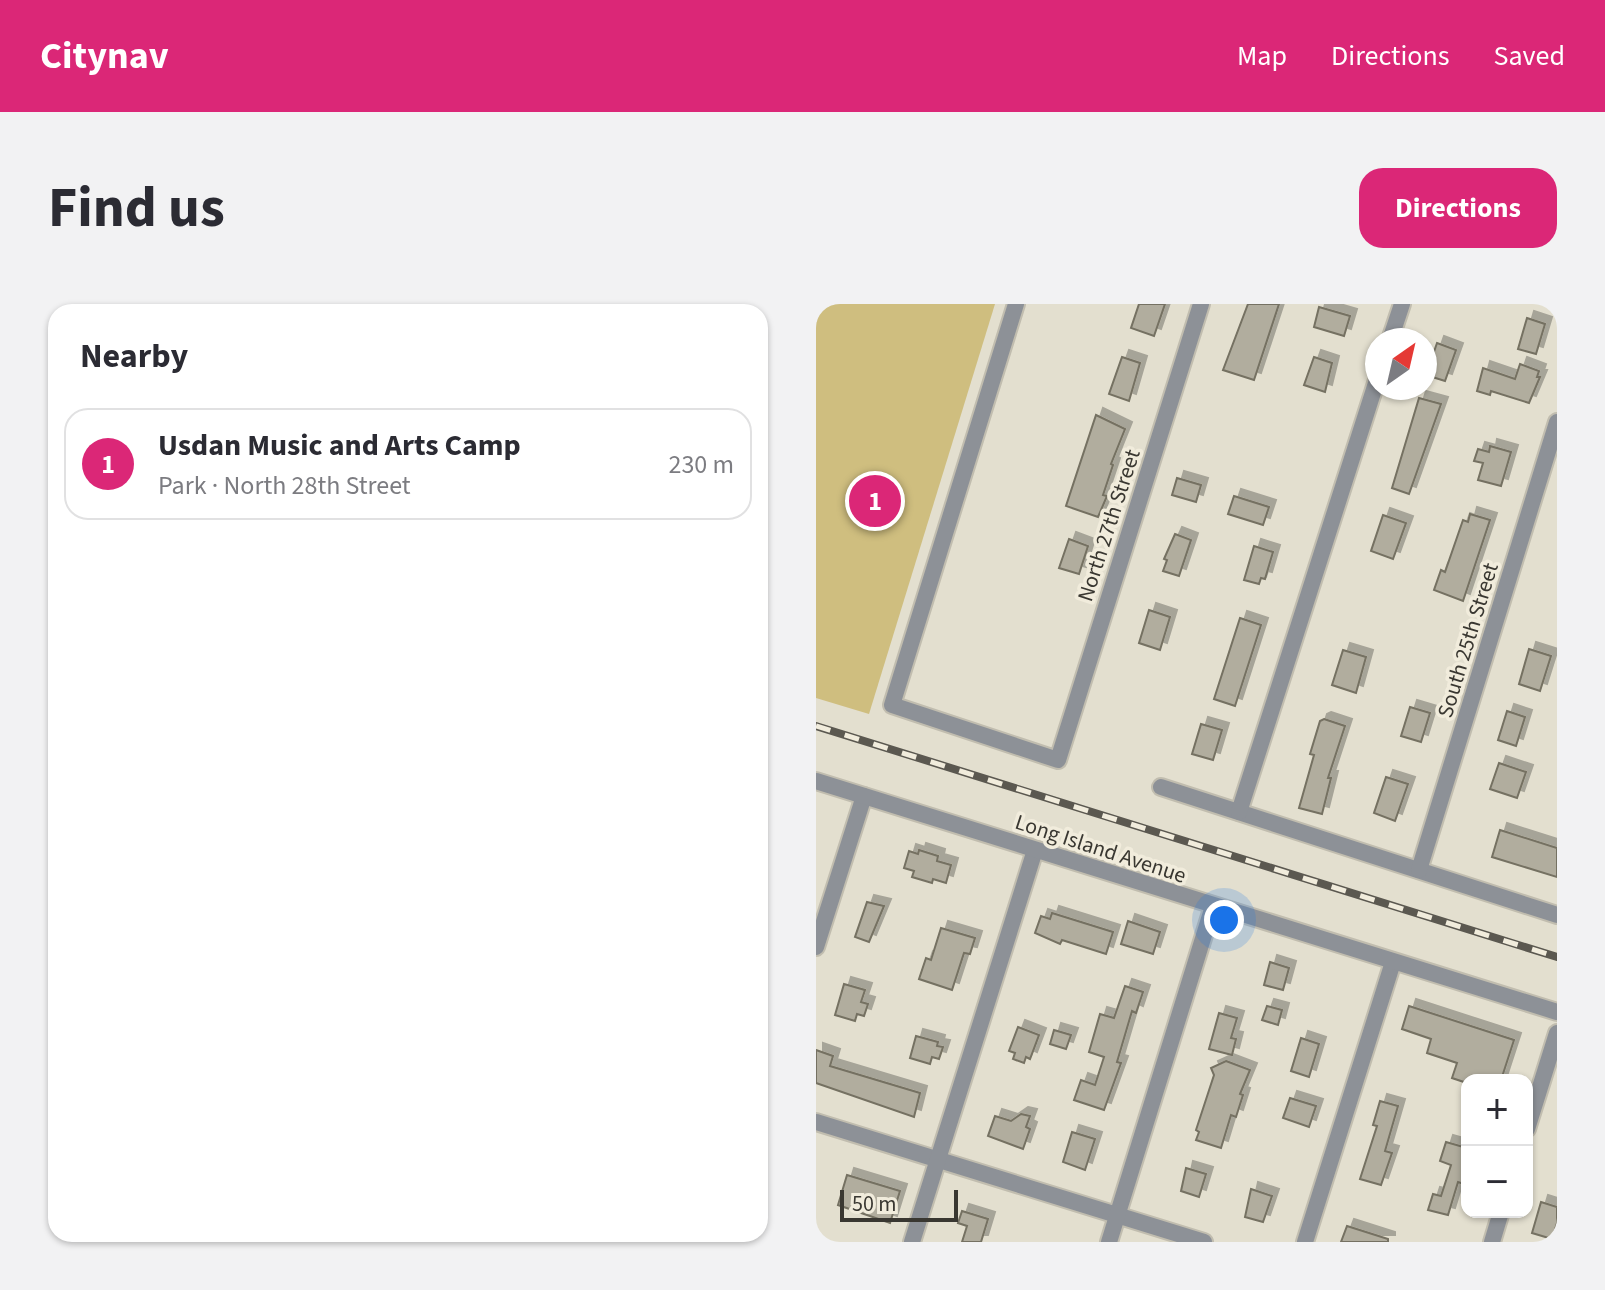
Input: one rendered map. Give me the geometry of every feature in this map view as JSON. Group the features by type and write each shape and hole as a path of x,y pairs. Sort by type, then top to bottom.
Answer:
{"street":[{"name":"North 27th Street","path":"1016,304 892,705 1058,760 1201,304"},
{"path":"1394,328 1402,304"},
{"path":"1239,812 1371,400"},
{"name":"South 25th Street","path":"1419,870 1557,422"},
{"name":"Long Island Avenue","path":"816,781 1557,1012"},
{"path":"1161,787 1557,915"},
{"path":"816,947 864,796"},
{"path":"912,1242 1035,850"},
{"path":"1109,1242 1213,906"},
{"path":"1305,1242 1393,962"},
{"path":"1533,1110 1557,1033"},
{"path":"816,1122 1204,1242"},
{"path":"1492,1242 1499,1218"}],"shaded area":[{"path":"816,304 995,304 869,714 816,698"}],"building":[{"path":"1139,304 1165,304 1154,336 1131,328"},
{"path":"1248,304 1279,304 1254,380 1223,370"},
{"path":"1319,307 1350,316 1344,336 1314,327"},
{"path":"1527,318 1545,324 1536,354 1518,349"},
{"path":"1437,343 1456,350 1445,381 1437,378"},
{"path":"1122,357 1140,363 1129,401 1109,394"},
{"path":"1314,357 1332,363 1325,392 1304,385"},
{"path":"1520,364 1539,371 1537,377 1540,377 1529,403 1491,391 1490,395 1477,391 1483,368 1515,379"},
{"path":"1418,400 1441,404 1409,494 1392,488"},
{"path":"1096,415 1125,429 1111,464 1103,495 1107,496 1098,517 1066,506"},
{"path":"1490,446 1511,452 1501,486 1478,480 1483,463 1474,461 1478,449 1489,452"},
{"path":"1177,478 1201,485 1196,502 1172,495"},
{"path":"1234,496 1269,507 1263,525 1228,514"},
{"path":"1470,514 1490,520 1463,601 1434,590 1441,570 1445,572 1463,520 1468,522"},
{"path":"1383,515 1406,523 1393,559 1371,551"},
{"path":"1175,534 1191,540 1179,576 1163,571 1167,560 1164,559"},
{"path":"1069,539 1088,546 1079,574 1059,568"},
{"path":"1254,546 1273,552 1265,579 1261,578 1259,584 1244,580"},
{"path":"1149,610 1170,617 1160,650 1139,643"},
{"path":"1240,618 1261,625 1235,706 1214,699"},
{"path":"1529,649 1551,656 1540,691 1519,684"},
{"path":"1343,650 1366,657 1356,693 1332,685"},
{"path":"1410,707 1430,713 1421,742 1401,736"},
{"path":"1507,711 1525,717 1516,746 1498,740"},
{"path":"1324,719 1345,726 1328,778 1331,778 1322,814 1299,808 1314,755 1310,754 1320,721"},
{"path":"1201,724 1222,730 1213,760 1192,754"},
{"path":"1499,763 1526,772 1517,798 1490,789"},
{"path":"1386,777 1408,784 1395,821 1374,813"},
{"path":"1500,830 1557,848 1557,877 1492,857"},
{"path":"919,850 938,856 937,861 951,865 946,883 933,879 932,883 912,877 914,871 904,868 909,851 918,854"},
{"path":"867,902 884,906 869,942 855,937"},
{"path":"1052,913 1113,932 1106,954 1062,940 1060,944 1035,933 1041,916 1050,919"},
{"path":"1128,921 1160,932 1153,954 1121,944"},
{"path":"941,928 975,938 970,954 964,953 952,990 919,979 926,958 931,960"},
{"path":"1270,962 1289,968 1283,990 1264,985"},
{"path":"844,984 865,990 861,1002 868,1004 864,1016 857,1014 855,1021 835,1015"},
{"path":"1125,986 1143,992 1136,1013 1132,1011 1117,1062 1121,1063 1104,1110 1074,1100 1081,1080 1095,1085 1104,1057 1089,1052 1100,1014 1114,1018"},
{"path":"1267,1006 1282,1010 1278,1025 1262,1020"},
{"path":"1409,1006 1514,1040 1503,1074 1461,1074 1461,1081 1452,1078 1457,1063 1427,1053 1431,1039 1402,1029"},
{"path":"1219,1013 1237,1018 1231,1038 1236,1039 1232,1055 1209,1049"},
{"path":"1018,1027 1039,1035 1030,1059 1026,1057 1024,1063 1013,1059 1015,1053 1009,1051"},
{"path":"1054,1030 1071,1035 1066,1049 1050,1044"},
{"path":"916,1036 938,1042 937,1046 943,1047 939,1059 932,1057 930,1064 910,1058"},
{"path":"1301,1038 1319,1044 1309,1077 1291,1071"},
{"path":"816,1050 833,1056 830,1066 920,1093 914,1117 816,1083"},
{"path":"1226,1061 1250,1070 1240,1094 1243,1095 1236,1117 1231,1115 1221,1148 1196,1140 1199,1132 1196,1130 1214,1075 1211,1068"},
{"path":"1290,1098 1316,1106 1309,1127 1283,1118"},
{"path":"1380,1101 1398,1106 1385,1151 1392,1153 1381,1185 1360,1179 1377,1126 1373,1125"},
{"path":"1021,1114 1030,1116 1026,1127 1030,1129 1023,1149 988,1136 995,1116 1011,1121"},
{"path":"1072,1132 1095,1139 1085,1170 1063,1162"},
{"path":"1446,1142 1461,1146 1461,1183 1458,1182 1448,1215 1428,1210 1433,1194 1441,1196 1451,1165 1440,1161"},
{"path":"1186,1168 1206,1174 1199,1197 1181,1191"},
{"path":"847,1175 900,1191 890,1223 838,1205"},
{"path":"1251,1189 1272,1196 1263,1222 1245,1217"},
{"path":"1541,1202 1557,1207 1557,1223 1552,1239 1532,1233"},
{"path":"962,1211 988,1219 981,1242 962,1242 967,1226 958,1223"},
{"path":"1347,1226 1388,1239 1388,1242 1341,1242"}],"railway":[{"path":"816,726 1557,957"}],"place":[{"name":"Usdan Music and Arts Camp","path":"875,501"}]}
